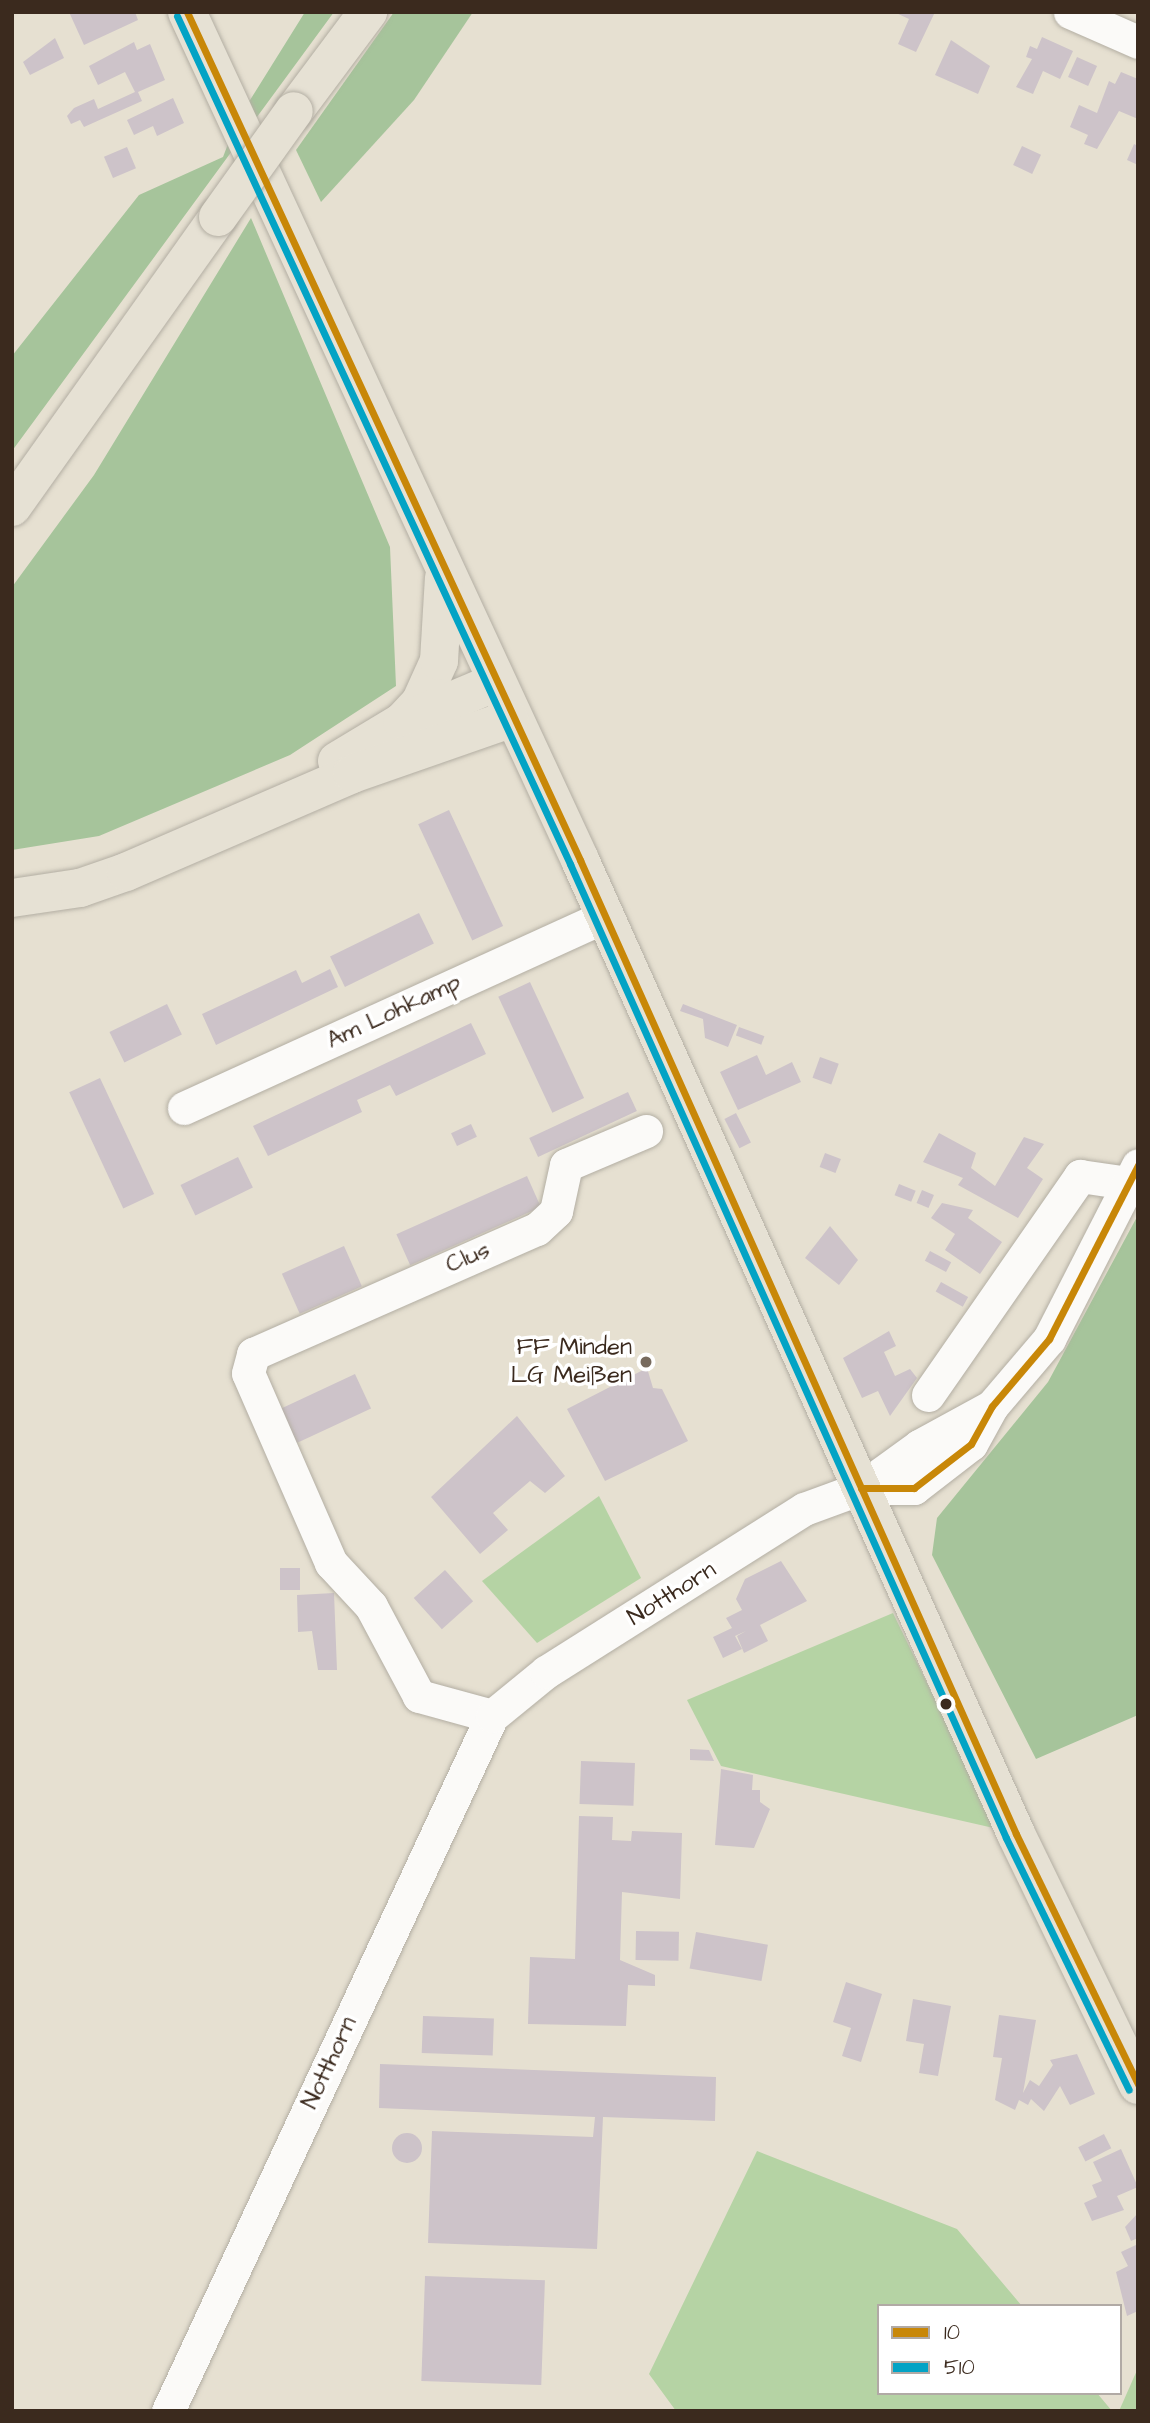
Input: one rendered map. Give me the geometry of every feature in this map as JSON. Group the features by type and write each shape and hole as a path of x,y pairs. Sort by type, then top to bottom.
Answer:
{"main road":[{"path":"187,12 444,577 605,916 861,1488 1138,2085"},
{"path":"12,507 294,111 368,12"},
{"path":"402,722 420,703 439,661 444,577"},
{"path":"12,876 68,873 164,842 341,759 402,722 494,683"},
{"path":"12,898 80,888 126,872 352,774 510,719"}],"street":[{"path":"1070,12 1138,42"},
{"name":"Am Lohkamp","path":"184,1108 605,916"},
{"name":"Clus","path":"492,1716 419,1696 371,1606 331,1563 248,1373 253,1354 537,1228 556,1211 566,1165 646,1131"},
{"path":"928,1395 1080,1176 1133,1174"},
{"name":"Notthorn","path":"169,2411 492,1716 546,1672 804,1509 861,1488 992,1406 1049,1339 1133,1174"}],"green space":[{"path":"305,12 334,12 12,451 12,356 139,195 223,157 237,121"},
{"path":"394,12 473,12 414,100 321,202 296,150"},
{"path":"251,218 390,547 396,686 290,755 99,836 12,850 12,587 94,475"},
{"path":"1138,1215 1138,1715 1036,1759 932,1555 937,1518 1048,1382"},
{"path":"599,1496 641,1578 537,1643 482,1581"},
{"path":"893,1613 998,1829 721,1766 687,1700"},
{"path":"757,2151 957,2229 1020,2304 877,2304 877,2395 1099,2395 1112,2411 676,2411 649,2374"},
{"path":"1138,2368 1138,2411 1119,2411"}],"building":[{"path":"69,12 135,12 138,20 84,45"},
{"path":"894,12 935,12 916,52 898,44 909,19"},
{"path":"1042,37 1073,51 1060,79 1043,71 1033,94 1016,87 1032,59 1026,57 1030,46 1037,49"},
{"path":"55,38 64,58 30,75 23,62"},
{"path":"951,40 990,66 978,94 935,75"},
{"path":"134,42 137,50 150,44 165,80 138,92 142,101 84,127 80,120 71,124 67,116 74,108 94,99 98,109 135,92 125,72 98,85 89,66"},
{"path":"1077,57 1097,66 1088,86 1068,77"},
{"path":"1121,72 1138,79 1138,119 1119,111 1097,149 1084,144 1088,135 1070,127 1079,105 1097,113 1109,81 1115,84"},
{"path":"173,98 184,123 157,136 153,126 134,135 127,120"},
{"path":"1134,144 1138,146 1138,165 1127,160"},
{"path":"1022,146 1041,155 1032,174 1013,165"},
{"path":"127,147 136,168 113,178 104,157"},
{"path":"449,810 503,926 472,940 418,824"},
{"path":"419,913 434,944 345,987 330,956"},
{"path":"330,969 338,987 216,1045 202,1014 296,970 302,983"},
{"path":"530,982 584,1098 552,1113 498,997"},
{"path":"167,1004 182,1035 124,1063 109,1032"},
{"path":"683,1004 737,1025 728,1047 705,1038 703,1019 680,1011"},
{"path":"471,1023 486,1054 396,1096 390,1085 357,1100 362,1112 268,1156 253,1126"},
{"path":"739,1027 764,1036 761,1045 736,1035"},
{"path":"757,1055 766,1075 792,1062 801,1082 738,1110 720,1072"},
{"path":"820,1057 839,1064 831,1085 812,1078"},
{"path":"100,1078 154,1194 123,1208 69,1092"},
{"path":"628,1092 637,1111 538,1157 529,1138"},
{"path":"736,1113 751,1142 739,1148 724,1119"},
{"path":"471,1124 477,1137 457,1146 451,1133"},
{"path":"939,1133 976,1153 971,1168 995,1186 1024,1137 1044,1144 1027,1168 1043,1179 1018,1218 958,1185 963,1178 923,1162"},
{"path":"825,1153 841,1159 835,1173 820,1167"},
{"path":"238,1157 253,1188 195,1216 180,1185"},
{"path":"527,1176 541,1207 410,1265 396,1234"},
{"path":"899,1184 916,1191 911,1202 895,1195"},
{"path":"922,1190 934,1195 928,1208 917,1203"},
{"path":"942,1203 973,1210 968,1218 1002,1242 980,1274 945,1250 955,1234 931,1218"},
{"path":"830,1226 858,1260 839,1285 805,1258"},
{"path":"344,1246 362,1286 300,1314 282,1274"},
{"path":"930,1251 951,1262 946,1272 925,1261"},
{"path":"941,1282 968,1297 963,1307 936,1292"},
{"path":"889,1331 896,1346 884,1352 895,1376 910,1369 917,1378 890,1416 878,1391 862,1398 843,1358"},
{"path":"647,1368 653,1388 662,1389 688,1441 605,1481 567,1409"},
{"path":"355,1374 371,1408 288,1447 272,1413"},
{"path":"517,1416 565,1476 545,1493 530,1481 493,1513 508,1530 480,1554 431,1497"},
{"path":"781,1561 807,1601 760,1625 768,1641 744,1653 737,1636 746,1631 735,1636 742,1649 723,1658 713,1637 732,1628 726,1618 742,1610 736,1599 745,1579"},
{"path":"280,1568 300,1568 300,1590 280,1590"},
{"path":"445,1570 473,1601 442,1629 414,1598"},
{"path":"334,1593 337,1670 318,1670 312,1631 298,1632 297,1595"},
{"path":"690,1749 709,1750 714,1761 690,1760"},
{"path":"581,1761 635,1763 633,1806 579,1804"},
{"path":"721,1769 753,1775 752,1790 760,1790 760,1802 770,1809 754,1848 715,1845"},
{"path":"579,1816 613,1817 612,1840 631,1841 632,1831 682,1833 680,1899 622,1892 620,1960 655,1975 655,1986 628,1985 626,2026 528,2024 530,1957 575,1959"},
{"path":"636,1931 679,1932 678,1961 635,1960"},
{"path":"696,1932 768,1945 761,1981 690,1968"},
{"path":"846,1982 882,1994 861,2062 842,2056 851,2028 833,2022"},
{"path":"913,1999 951,2006 938,2076 919,2073 924,2044 906,2041"},
{"path":"999,2015 1036,2020 1023,2093 1030,2080 1039,2086 1053,2065 1050,2060 1077,2054 1095,2094 1070,2105 1060,2086 1044,2111 1031,2099 1028,2105 1019,2100 1015,2110 995,2100 1002,2058 993,2057"},
{"path":"423,2016 494,2018 493,2055 422,2053"},
{"path":"380,2064 716,2077 715,2121 603,2117 597,2249 428,2243 432,2131 593,2137 595,2117 379,2108"},
{"path":"407,2133 418,2137 422,2148 418,2159 407,2163 396,2159 392,2148 396,2137"},
{"path":"1104,2134 1111,2148 1085,2161 1078,2147"},
{"path":"1121,2149 1138,2187 1117,2196 1124,2210 1092,2221 1084,2203 1097,2197 1092,2185 1102,2181 1093,2162"},
{"path":"1138,2213 1138,2238 1131,2241 1125,2227"},
{"path":"1138,2244 1138,2311 1127,2316 1116,2272 1128,2266 1121,2252"},
{"path":"425,2276 545,2280 541,2385 421,2381"}],"transit line":[{"name":"10","path":"187,12 580,860 1016,1834 1138,2084"},
{"name":"510","path":"177,16 570,864 1006,1838 1129,2090"},
{"name":"10","path":"861,1488 914,1488 971,1444 992,1406 1049,1339 1138,1165"}],"place":[{"name":"FF Minden LG Meißen","path":"646,1362"}]}
